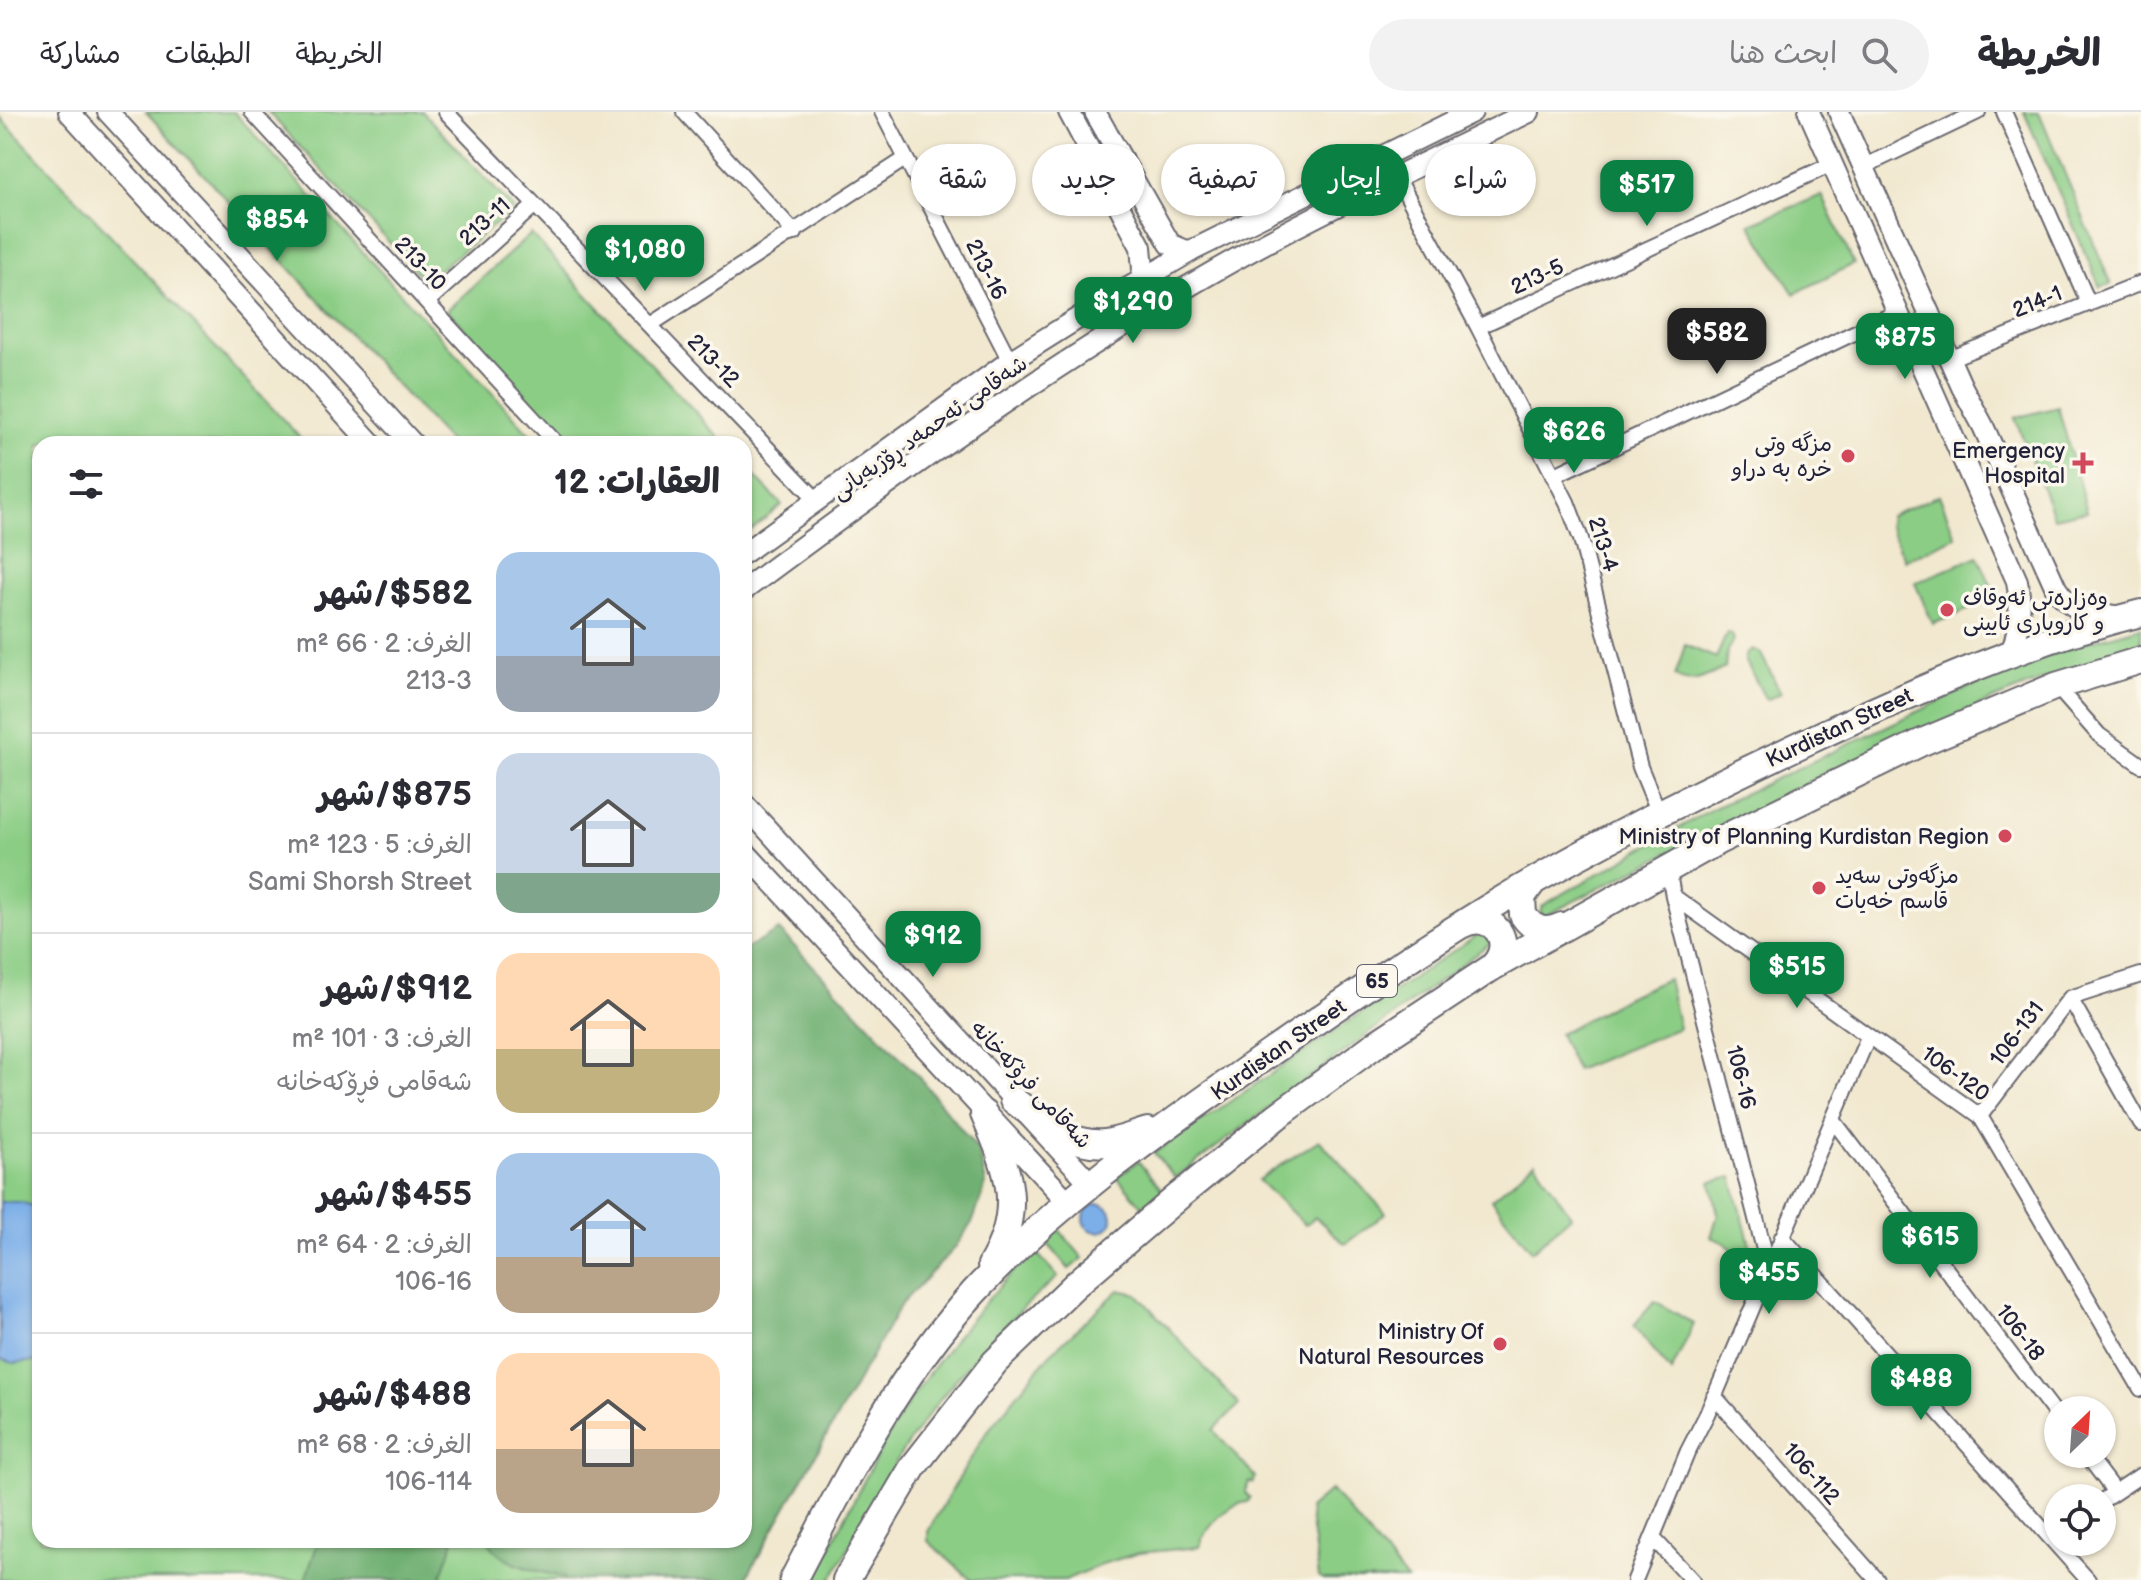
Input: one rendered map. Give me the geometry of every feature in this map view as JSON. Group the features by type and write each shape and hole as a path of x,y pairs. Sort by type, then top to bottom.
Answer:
{"highway":[{"name":"Kurdistan Street","path":"793,1580 862,1450 912,1372 975,1291 1090,1183 1167,1126 1282,1044 1461,925 1659,813 1908,693 2011,653 2133,616"},
{"name":"65","path":"846,1580 920,1457 995,1362 1041,1316 1169,1204 1276,1117 1405,1024 1562,926 1720,840 1920,743 2056,686 2141,660"},
{"path":"1532,883 1522,897 1523,915 1528,923 1545,931 1562,926"},
{"path":"1461,925 1477,920 1493,925 1498,931 1503,947 1497,963 1491,968"},
{"path":"1013,1100 1074,1139 1102,1143 1167,1126"},
{"path":"975,1291 1006,1234 1009,1213 1010,1187 1006,1166 984,1114"}],"main road":[{"path":"69,112 365,436"},
{"path":"108,112 406,436"},
{"path":"1069,112 1141,247 1141,281"},
{"name":"شەقامی ئەحمەد ڕۆژبەیانی","path":"752,547 1010,361 1141,281 1193,250 1472,112"},
{"name":"شەقامی ئەحمەد ڕۆژبەیانی","path":"1409,171 1529,112"},
{"path":"1809,112 2017,581 2021,610 2011,653"},
{"path":"1839,112 1949,359 2061,595 2071,606 2083,611 2133,616"},
{"path":"1100,114 1170,244 1186,251 1193,250"},
{"name":"شەقامی ئەحمەد ڕۆژبەیانی","path":"752,584 939,446 1051,371 1174,295 1318,216"},
{"path":"923,424 939,446"},
{"path":"1954,435 1968,448 1974,449 1982,441 1983,426"},
{"name":"شەقامی فڕۆکەخانە","path":"752,813 1090,1183"},
{"path":"752,860 1068,1202"}],"street":[{"name":"213-10","path":"252,112 550,436"},
{"name":"213-12","path":"446,112 817,500"},
{"path":"684,112 795,233"},
{"name":"213-16","path":"882,112 1010,361"},
{"path":"1863,167 1978,112"},
{"path":"2004,112 2089,304"},
{"path":"650,325 905,159"},
{"name":"213-5","path":"1478,327 1832,164"},
{"name":"213-4","path":"1409,199 1567,502 1581,539 1640,767 1659,813"},
{"name":"213-11","path":"427,302 535,205"},
{"name":"214-1","path":"1949,359 2141,283"},
{"path":"1553,476 1898,312"},
{"path":"2056,686 2099,735 2141,765"},
{"path":"1668,868 1673,896"},
{"name":"106-120","path":"1673,896 1980,1116 2141,1389"},
{"name":"106-16","path":"1673,896 1769,1269"},
{"name":"106-131","path":"1980,1116 2070,998 2141,975"},
{"path":"2070,998 2139,1117"},
{"path":"1635,1580 1868,1037"},
{"name":"106-18","path":"1833,1120 2044,1399"},
{"path":"1782,1237 2044,1527"},
{"name":"106-112","path":"1714,1396 1877,1580"},
{"path":"2097,1468 2109,1484"},
{"path":"2116,1490 2141,1475"},
{"path":"1653,1538 1692,1580"},
{"path":"2069,1556 2088,1580"}],"green space":[{"path":"146,112 234,112 532,436 444,436"},
{"path":"268,112 423,112 514,209 425,281"},
{"path":"2024,112 2039,112 2111,284 2100,287"},
{"path":"0,117 299,436 32,436 32,1548 752,1548 752,1527 964,1192 745,1580 0,1580"},
{"path":"1822,195 1854,264 1794,294 1750,224"},
{"path":"531,234 718,436 563,436 447,310"},
{"path":"2058,407 2087,511 2054,518 2015,418"},
{"path":"752,473 782,505 752,529"},
{"path":"1939,495 1956,537 1905,560 1889,525 1890,516"},
{"path":"1978,556 1997,598 1933,624 1915,583"},
{"path":"2141,627 2141,647 2069,670 1964,713 1781,798 1545,916 1540,912 1542,906 1710,810 1978,683 2073,646"},
{"path":"1727,633 1734,640 1727,650 1725,668 1688,681 1675,676 1685,645 1716,658"},
{"path":"1753,649 1761,654 1781,693 1766,700 1745,660 1747,653"},
{"path":"779,930 920,1078 979,1151 986,1184 973,1221 954,1249 901,1304 745,1580 564,1580 564,1577 521,1566 493,1548 752,1548 752,945"},
{"path":"1484,930 1493,941 1175,1178 1154,1153"},
{"path":"1668,979 1679,1028 1576,1070 1559,1034"},
{"path":"1319,1140 1386,1213 1345,1244 1315,1217 1305,1225 1258,1180"},
{"path":"1138,1161 1163,1191 1143,1207 1117,1177"},
{"path":"1535,1162 1571,1216 1532,1251 1491,1200"},
{"path":"1732,1177 1757,1271 1725,1243 1711,1237 1718,1214 1711,1182"},
{"path":"1056,1226 1083,1258 1069,1269 1043,1238"},
{"path":"1034,1250 1058,1277 995,1335 957,1378 896,1462 831,1580 813,1580 902,1413 936,1363 974,1316"},
{"path":"1119,1290 1137,1294 1239,1405 1213,1430 1255,1477 1245,1492 1250,1498 1248,1502 1232,1507 1218,1518 1199,1547 1139,1553 1065,1580 971,1580 928,1541 933,1522 986,1433 1049,1355"},
{"path":"1655,1301 1694,1324 1671,1372 1634,1325"},
{"path":"1331,1490 1407,1580 1323,1580 1319,1577 1309,1509"},
{"path":"316,1548 451,1548 440,1580 305,1580"}],"water":[{"path":"0,1202 20,1202 32,1206 32,1362 14,1363 0,1359"},
{"path":"1098,1204 1108,1208 1112,1218 1108,1228 1098,1232 1088,1228 1084,1218 1088,1208"}],"place":[{"name":"مزگه وتى خره به دراو","path":"1848,456"},
{"name":"Emergency Hospital","path":"2083,463"},
{"name":"وەزارەتی ئەوقاف و کاروباری ئایینی","path":"1947,610"},
{"name":"Ministry of Planning Kurdistan Region","path":"2005,836"},
{"name":"مزگەوتی سەید قاسم خەیات","path":"1819,888"},
{"name":"Ministry Of Natural Resources","path":"1500,1344"}]}
